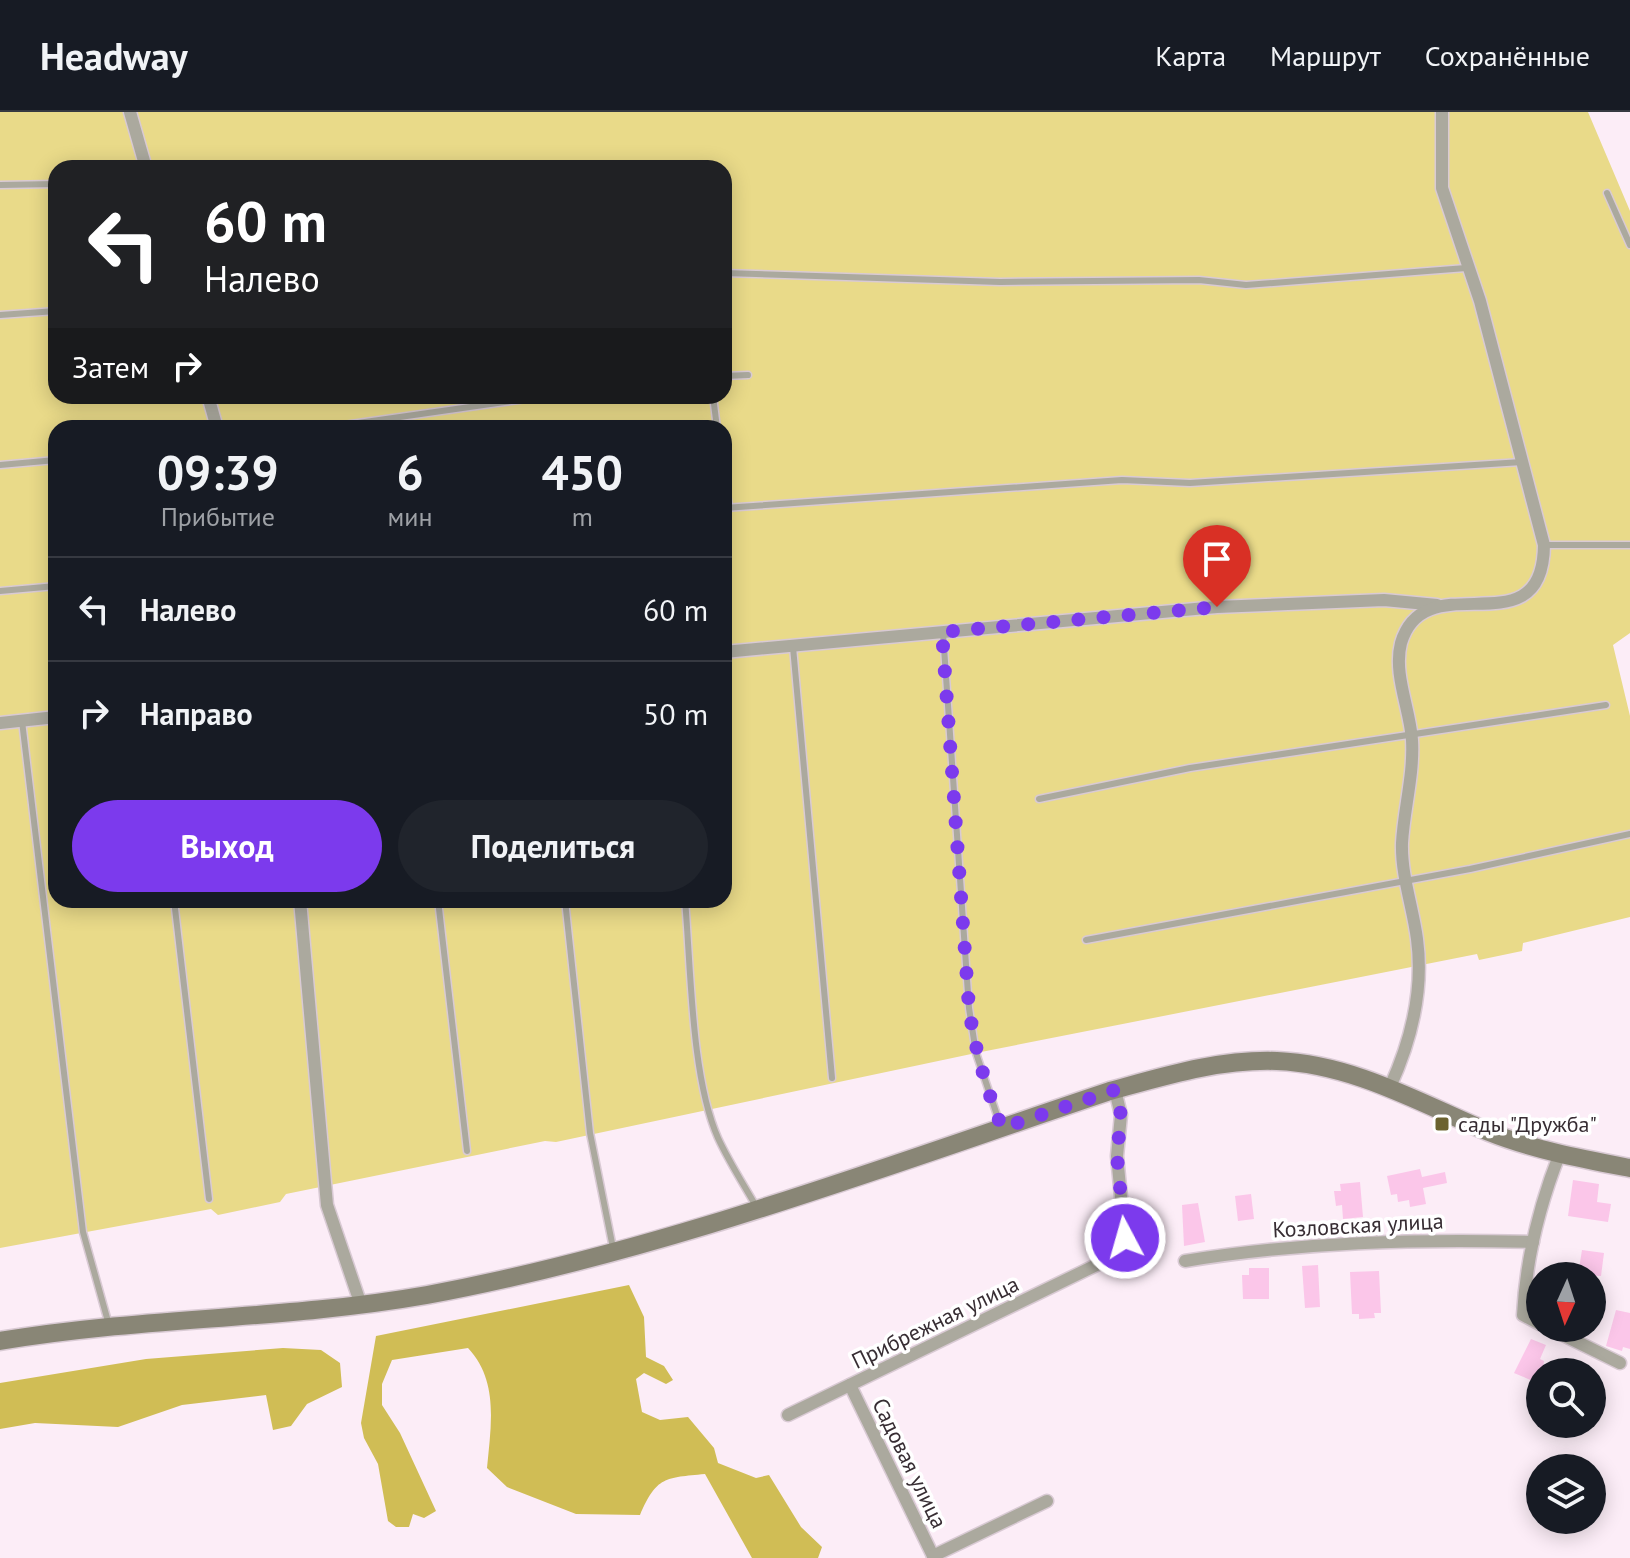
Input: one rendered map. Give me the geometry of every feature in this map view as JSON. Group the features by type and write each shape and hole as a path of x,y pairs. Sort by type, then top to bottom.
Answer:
{"main road":[{"path":"0,1341 109,1325 361,1305 430,1294 614,1251 757,1208 1115,1090 1191,1069 1256,1061 1305,1064 1390,1087 1489,1131 1560,1153 1630,1168"}],"street":[{"path":"130,112 144,160"},
{"path":"732,651 1217,607 1384,600 1437,605 1510,601 1527,595 1538,583 1544,567 1544,545 1480,301 1466,268 1442,188 1442,112"},
{"path":"1390,1087 1413,1029 1417,941 1402,843 1410,792 1412,735 1400,669 1400,648 1406,630 1437,605"},
{"path":"0,723 48,718"},
{"path":"301,908 327,1205 361,1305"},
{"name":"Прибрежная улица","path":"788,1415 1117,1255 1125,1238 1117,1156 1121,1115 1115,1090"},
{"path":"1526,1317 1523,1315 1526,1259 1544,1194 1560,1153"},
{"name":"Козловская улица","path":"1185,1261 1369,1242 1533,1242"},
{"path":"1577,1342 1620,1363"},
{"name":"Садовая улица","path":"850,1385 934,1557"},
{"path":"934,1557 1047,1501"}],"lane":[{"path":"0,185 48,184"},
{"path":"1607,193 1630,245"},
{"path":"732,273 1000,282 1199,280 1246,285 1466,268"},
{"path":"0,315 48,312"},
{"path":"732,376 748,375"},
{"path":"379,420 491,404"},
{"path":"0,465 48,461"},
{"path":"732,508 1107,481 1190,483 1522,462"},
{"path":"1544,545 1630,545"},
{"path":"0,591 48,587"},
{"path":"942,632 969,1008 976,1053 1002,1128"},
{"path":"792,645 832,1078"},
{"path":"1039,799 1097,790 1190,768 1606,705"},
{"path":"22,721 83,1232 109,1325"},
{"path":"1086,940 1406,881 1630,834"},
{"path":"175,908 209,1199"},
{"path":"439,908 467,1151"},
{"path":"566,908 590,1133 614,1251"},
{"path":"686,908 699,1056 709,1110 718,1137 757,1208"}],"shaded area":[{"path":"0,112 1588,112 1630,211 1630,633 1613,645 1630,716 1630,917 1523,943 1522,951 1479,960 1477,954 976,1053 556,1142 545,1141 286,1194 280,1202 218,1215 211,1209 0,1248"},
{"path":"629,1285 644,1317 646,1357 664,1366 673,1380 666,1384 644,1373 636,1379 642,1412 660,1420 688,1417 714,1448 718,1463 756,1478 769,1475 801,1527 822,1547 818,1558 752,1558 705,1474 664,1481 652,1493 640,1515 576,1514 507,1487 487,1468 491,1420 489,1389 478,1361 468,1348 392,1360 382,1384 382,1405 400,1433 436,1511 424,1518 413,1514 409,1527 396,1527 388,1521 378,1464 364,1438 361,1423 376,1336"},
{"path":"283,1348 321,1350 340,1363 342,1387 307,1404 291,1426 273,1430 266,1395 182,1405 118,1427 35,1423 0,1429 0,1383 146,1359"}],"building":[{"path":"1420,1169 1422,1177 1445,1172 1447,1183 1423,1188 1426,1204 1410,1207 1409,1200 1398,1202 1397,1194 1391,1195 1387,1176"},
{"path":"1573,1180 1599,1184 1597,1202 1611,1204 1608,1222 1568,1216"},
{"path":"1360,1182 1363,1217 1343,1219 1342,1205 1336,1206 1334,1191 1341,1191 1340,1184"},
{"path":"1251,1194 1254,1219 1238,1221 1235,1196"},
{"path":"1198,1203 1205,1242 1184,1246 1182,1205"},
{"path":"1582,1250 1604,1253 1603,1262 1580,1262"},
{"path":"1318,1265 1320,1307 1305,1308 1302,1266"},
{"path":"1249,1268 1269,1268 1269,1299 1243,1299 1242,1275 1249,1275"},
{"path":"1379,1271 1381,1313 1374,1313 1375,1318 1359,1319 1359,1314 1352,1314 1350,1272"},
{"path":"1616,1310 1630,1313 1630,1349 1623,1347 1622,1351 1606,1346"},
{"path":"1530,1342 1546,1345 1540,1358 1526,1358 1526,1378 1514,1373"}],"place":[{"name":"сады \"Дружба\"","path":"1442,1124"}],"route":[{"path":"1125,1238 1117,1156 1121,1115 1115,1090 1002,1128 988,1094 976,1053 969,1008 942,632 1217,607"}]}
